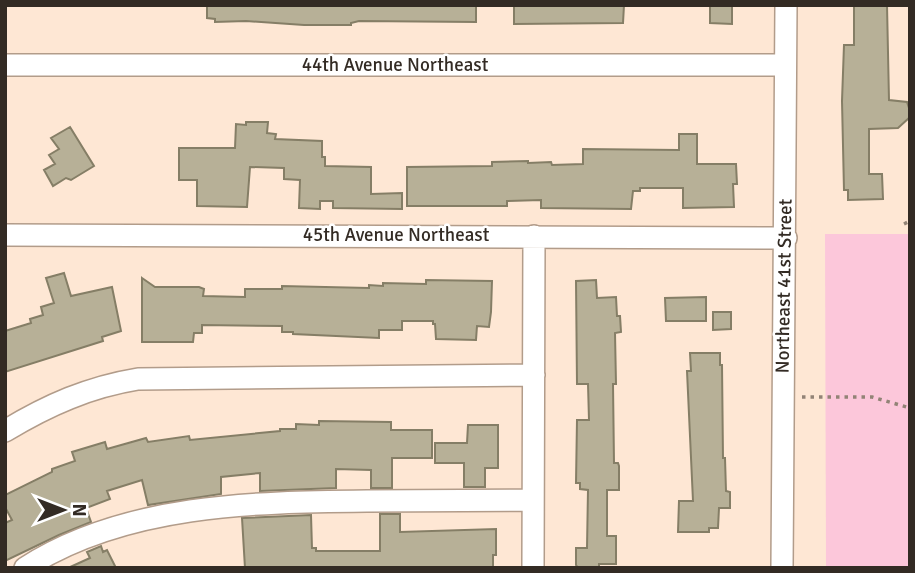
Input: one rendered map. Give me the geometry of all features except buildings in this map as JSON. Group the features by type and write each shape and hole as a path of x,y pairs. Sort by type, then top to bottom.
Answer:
{"street":[{"name":"Northeast 41st Street","path":"782,568 786,5"},
{"name":"44th Avenue Northeast","path":"5,65 785,65"},
{"name":"45th Avenue Northeast","path":"5,235 786,238"},
{"path":"533,568 534,236"},
{"path":"5,431 40,410 79,393 138,379 534,375"},
{"path":"25,568 85,538 200,508 276,502 533,500"}],"path":[{"path":"904,224 910,221"},
{"path":"782,397 872,397 910,408"}],"shaded area":[{"path":"825,234 910,234 910,568 826,568"}]}
